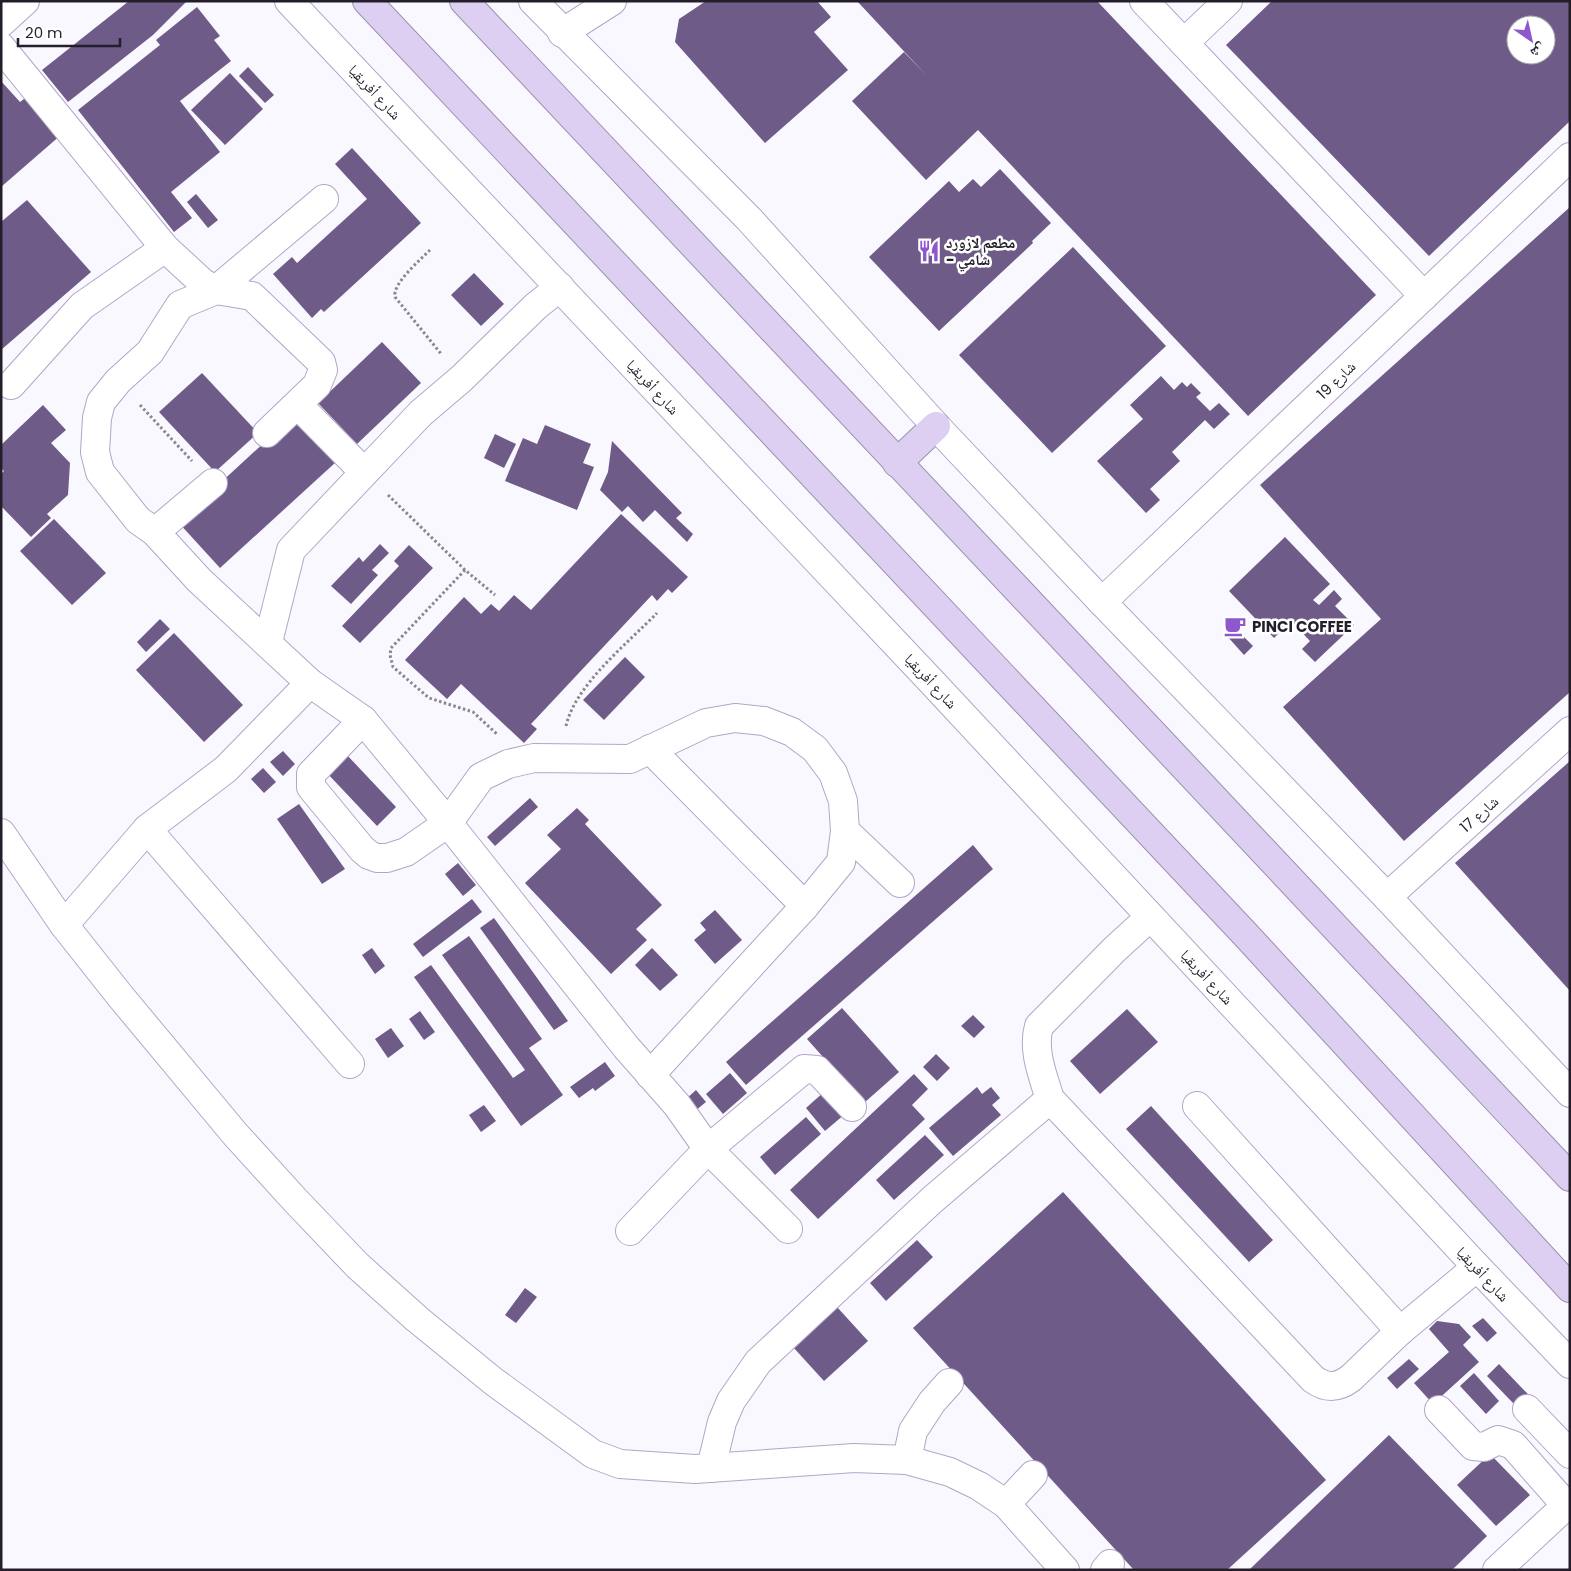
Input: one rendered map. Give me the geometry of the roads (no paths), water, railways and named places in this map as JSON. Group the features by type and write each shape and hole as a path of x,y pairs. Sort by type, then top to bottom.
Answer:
{"highway":[{"path":"367,1 1238,927 1570,1288"},
{"path":"464,1 1570,1177"},
{"path":"897,463 936,426"}],"street":[{"name":"شارع أفريقيا","path":"289,1 924,674 1477,1267 1570,1364"},
{"path":"533,1 749,218 936,426 1102,602 1387,897 1570,1093"},
{"path":"562,32 612,1"},
{"path":"1144,1 1424,296"},
{"path":"1184,43 1228,1"},
{"path":"1,47 165,248 190,272 216,290 252,296 321,362 322,378 298,405 267,433"},
{"name":"شارع 19","path":"1102,602 1570,157"},
{"path":"324,199 216,290 180,305 150,352 118,380 101,402 94,433 95,452 100,472 138,520 155,532 199,580 310,683 363,720 448,823 626,1047 677,1105 708,1149 788,1229"},
{"path":"11,385 82,306 165,248"},
{"path":"268,642 291,550 421,414 461,379 536,306 560,288"},
{"path":"298,405 364,472"},
{"path":"155,532 212,483"},
{"path":"64,925 147,829 226,769 310,683"},
{"path":"363,720 311,774 311,786 362,849 369,855 387,858 406,852 448,823 481,777 508,764 534,758 630,759 706,723 735,718 764,721 792,732 815,749 833,773 844,801 846,830 841,862 805,906 650,1075"},
{"name":"شارع 17","path":"1387,897 1570,731"},
{"path":"650,749 805,906"},
{"path":"147,829 350,1064"},
{"path":"846,830 900,883"},
{"path":"1,833 64,925 121,998 235,1134 357,1265 416,1319 493,1381 593,1454 620,1464 672,1468 710,1468 854,1458 907,1460 950,1472 979,1486 1006,1504 1065,1570"},
{"path":"1150,917 1114,949 1039,1026 1036,1036 1039,1062 1050,1099 1313,1379 1322,1385 1333,1387 1343,1384 1400,1331 1477,1267"},
{"path":"630,1231 708,1149 804,1069 817,1070 852,1106"},
{"path":"710,1468 722,1422 731,1401 758,1362 932,1200 1050,1099"},
{"path":"1197,1106 1400,1331"},
{"path":"907,1460 912,1431 932,1402 949,1383"},
{"path":"1527,1409 1570,1454"},
{"path":"1438,1410 1473,1446 1484,1448 1498,1440 1513,1445 1568,1503 1497,1570"},
{"path":"1006,1504 1032,1474"}],"place":[{"name":"مطعم لازورد - شامي","path":"929,251"},
{"name":"PINCI COFFEE","path":"1235,626"}]}
